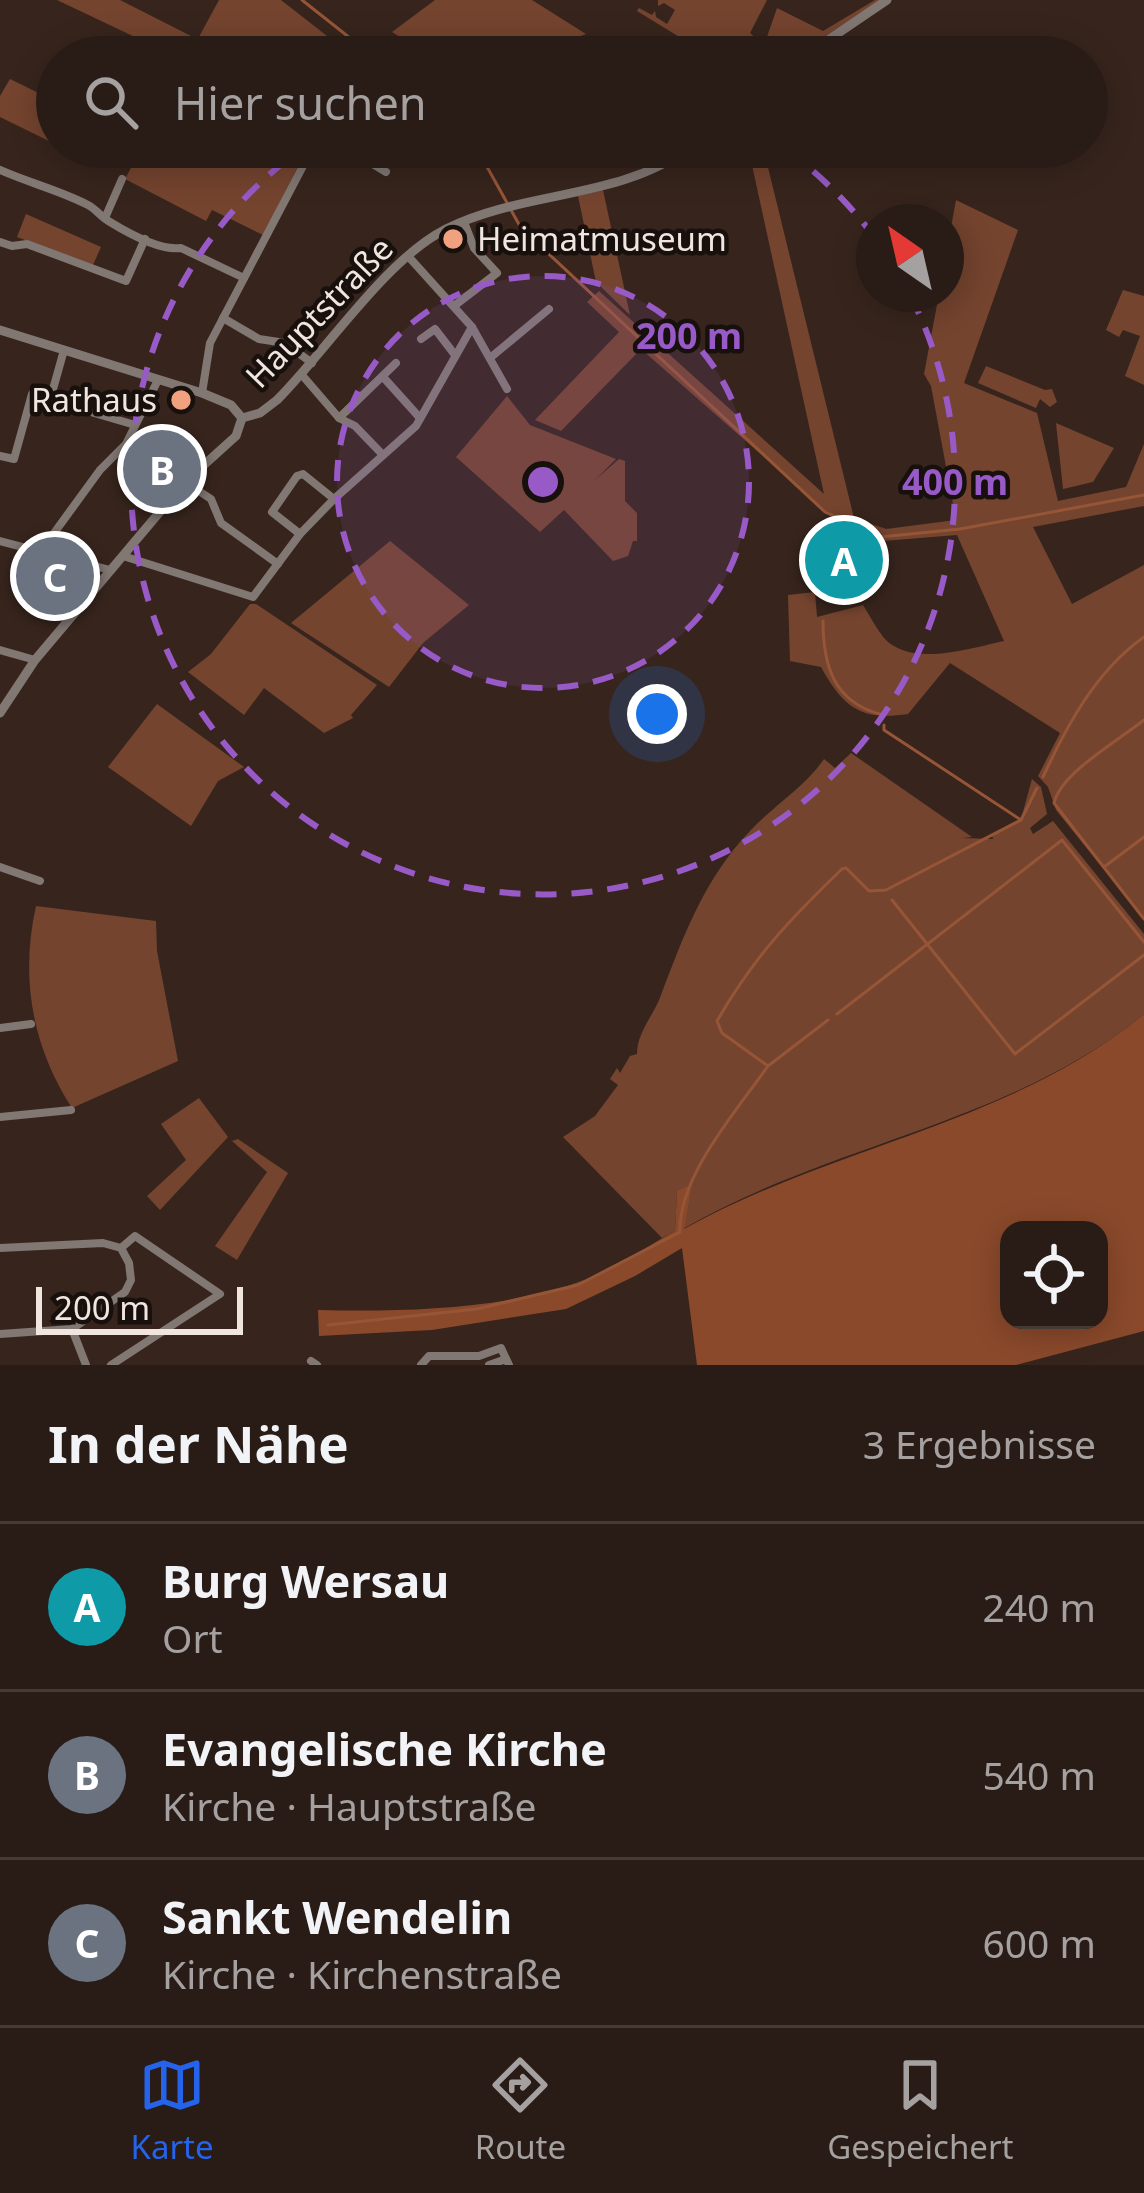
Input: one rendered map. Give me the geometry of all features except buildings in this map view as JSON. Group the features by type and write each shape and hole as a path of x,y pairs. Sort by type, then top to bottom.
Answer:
{"street":[{"path":"834,36 887,0"},
{"path":"202,393 208,348 302,168"},
{"path":"379,168 386,172"},
{"name":"Hauptstraße","path":"0,713 35,660 110,570 185,482 236,436 242,418 278,400 408,256 431,238 500,208 635,177 652,168"},
{"path":"0,170 95,208 104,220 145,239 172,250 181,248 244,278"},
{"path":"104,220 122,179"},
{"path":"454,306 496,273 470,242 464,222"},
{"path":"0,242 27,244 126,281 145,239"},
{"path":"408,256 472,327 507,388"},
{"path":"490,358 549,309"},
{"path":"223,318 259,340 285,343 311,363"},
{"path":"123,556 253,597 300,535 420,418 472,327"},
{"path":"421,340 435,329 455,356"},
{"path":"0,330 202,393 231,405 242,418"},
{"path":"50,400 64,350"},
{"path":"340,418 396,363"},
{"path":"302,375 340,418 355,426 382,454"},
{"path":"384,378 420,418"},
{"path":"41,551 100,470 126,444 158,380"},
{"path":"0,456 14,459 32,394 135,425"},
{"path":"300,535 272,512 297,476 303,475 334,499"},
{"path":"185,482 211,499 221,523 278,563"},
{"path":"0,541 110,570"},
{"path":"0,650 35,660"},
{"path":"0,867 40,881"},
{"path":"0,1028 31,1024"},
{"path":"0,1117 71,1110"},
{"path":"111,1365 220,1294 135,1236 122,1248"},
{"path":"0,1248 103,1244 122,1248"},
{"path":"0,1334 72,1329 125,1292 131,1280 122,1248"},
{"path":"72,1329 86,1365"},
{"path":"421,1365 429,1356 485,1362 501,1348 507,1362"}],"shaded area":[{"path":"57,0 120,0 191,36 133,36"},
{"path":"219,0 281,0 327,36 199,36"},
{"path":"435,0 532,0 586,34 398,36 392,32"},
{"path":"658,0 767,0 750,33 753,36 678,36 637,11 652,15 655,11 667,24 675,10 664,3 658,6"},
{"path":"880,0 826,36 767,36 777,8 823,31"},
{"path":"10,79 36,92 36,135 0,117 0,96"},
{"path":"131,168 297,168 263,235 212,210 206,221 125,179"},
{"path":"753,168 768,168 854,518 886,529 956,520 931,386 924,374 936,312 964,312 964,204 955,204 956,200 1018,230 964,383 1037,413 1058,501 1126,487 1144,444 1144,506 1033,527 1072,604 1144,565 1144,919 1056,810 1048,787 1038,776 1060,733 950,663 908,714 892,716 856,708 838,693 821,667 790,661 788,595 815,592 817,617 863,605 884,638 910,652 942,653 1004,641 957,535 883,541 841,535 837,521 641,349 561,431 535,420 619,332 587,302 599,291 824,494"},
{"path":"603,190 630,315 596,282 578,196"},
{"path":"26,214 101,247 93,265 17,237"},
{"path":"1123,290 1144,296 1144,385 1125,376 1140,336 1123,330 1119,337 1106,330"},
{"path":"986,366 1052,389 1057,402 1050,407 1040,399 1036,408 978,383"},
{"path":"507,396 530,425 616,459 595,480 619,459 625,461 625,501 637,513 637,541 628,556 613,561 564,510 540,532 456,457"},
{"path":"1056,423 1114,448 1093,482 1063,489"},
{"path":"390,541 469,605 423,643 389,687 291,623"},
{"path":"250,604 377,685 353,718 324,733 264,688 244,715 188,672 211,654"},
{"path":"157,704 244,767 218,781 191,826 108,767"},
{"path":"851,753 972,837 962,838 993,839 992,835 1021,819 1032,779 1041,787 1047,814 1030,828 1033,834 1053,821 1144,934 1144,1014 1092,1051 1036,1082 798,1175 683,1229 691,1186 677,1192 675,1231 662,1238 563,1137 595,1116 618,1085 610,1079 617,1068 620,1073 630,1056 637,1054 642,1031 697,909 734,849 824,759 835,768"},
{"path":"36,906 156,921 157,951 178,1061 72,1108 47,1060 33,1011 29,959"},
{"path":"1144,1014 1144,1331 1016,1365 697,1365 682,1248 566,1309 432,1330 319,1336 318,1310 482,1304 576,1283 675,1231 677,1191 692,1184 684,1229 741,1200 1037,1082"},
{"path":"199,1098 228,1137 160,1210 147,1196 186,1160 161,1124"},
{"path":"238,1139 288,1173 237,1260 215,1246 267,1172 232,1141"}],"waterway":[{"path":"302,0 347,36"},
{"path":"488,168 521,228 825,512 880,537 960,529 1144,495"},
{"path":"823,621 825,653 842,692 883,715"},
{"path":"1043,777 1097,683 1144,637"},
{"path":"1144,720 1079,769 1054,803 1144,919"},
{"path":"884,725 884,730 1021,820 1037,788"},
{"path":"828,1020 768,1066 722,1033 717,1021 774,940 842,869 869,891 886,890 1021,820"},
{"path":"1104,867 1144,837"},
{"path":"837,1014 1062,840 1144,942"},
{"path":"892,900 1015,1054 1144,955"},
{"path":"328,1325 477,1309 578,1285 680,1232 682,1211 699,1167 768,1066"}],"place":[{"name":"Heimatmuseum","path":"453,239"},
{"name":"Rathaus","path":"181,400"},
{"name":"Evangelische Kirche","path":"162,469"},
{"name":"Burg Wersau","path":"844,560"},
{"name":"Sankt Wendelin","path":"55,576"}]}
